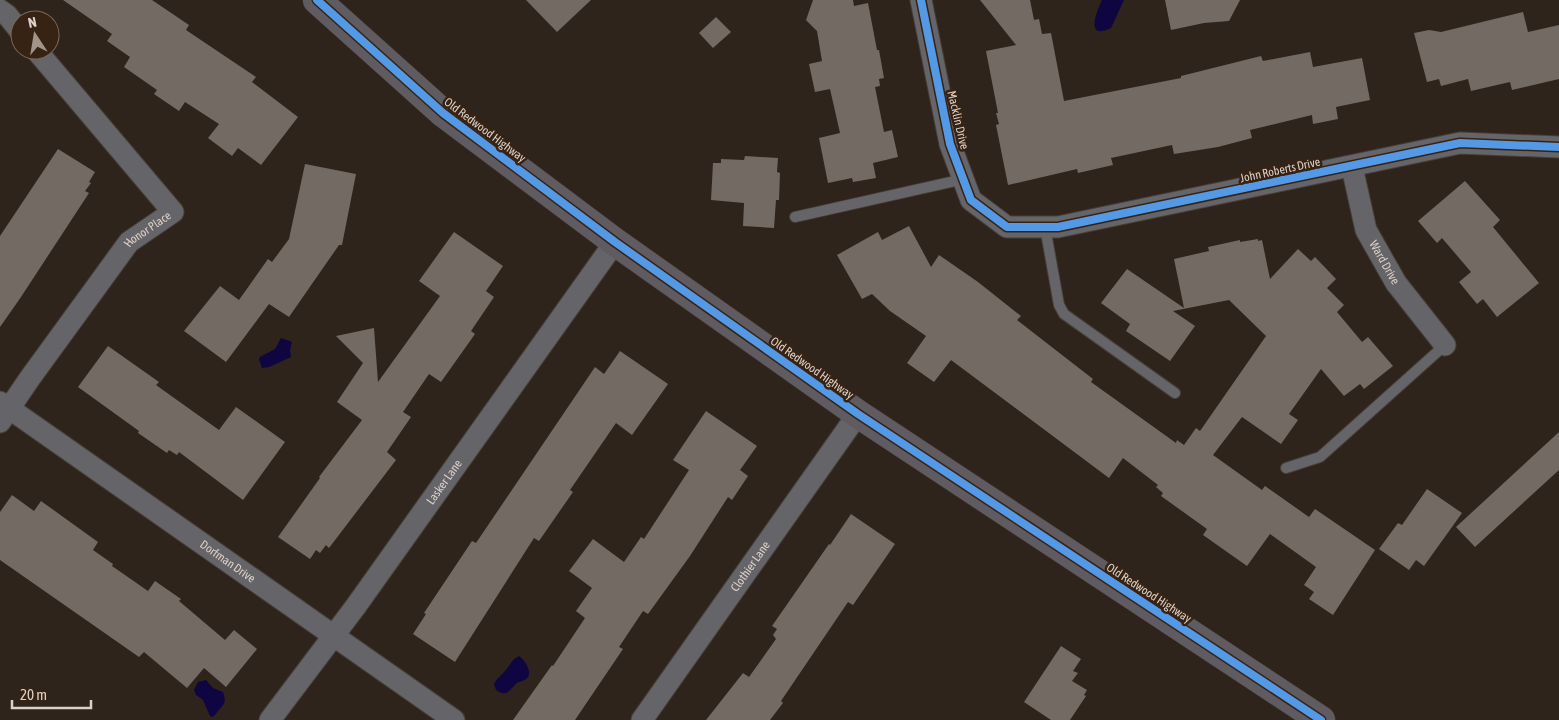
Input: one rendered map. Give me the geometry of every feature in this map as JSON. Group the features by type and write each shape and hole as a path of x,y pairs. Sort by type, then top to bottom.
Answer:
{"main road":[{"name":"Old Redwood Highway","path":"317,0 443,113 615,242 858,414 1321,720"}],"street":[{"name":"Macklin Drive","path":"921,0 950,144 971,200 1006,227"},
{"path":"0,10 10,19"},
{"name":"Honor Place","path":"3,411 30,378 130,242 173,212 44,60"},
{"name":"John Roberts Drive","path":"1006,227 1058,227 1460,143 1559,147"},
{"name":"Ward Drive","path":"1352,167 1366,230 1396,283 1445,345"},
{"name":"Lasker Lane","path":"270,720 334,636 615,242"},
{"name":"Dorfman Drive","path":"3,411 454,720"},
{"name":"Clothier Lane","path":"642,720 858,414"}],"lane":[{"path":"795,217 964,179"},
{"path":"1045,227 1059,305 1064,314 1175,393"},
{"path":"1286,468 1320,457 1445,345"}],"shaded area":[{"path":"1102,0 1124,0 1111,28 1098,31 1095,28 1095,23"},
{"path":"281,338 292,342 291,357 269,367 262,368 260,357 275,349"},
{"path":"519,656 528,667 528,677 516,684 507,693 499,692 494,684"},
{"path":"206,680 213,688 223,692 225,699 223,705 212,717 203,700 196,695 194,690 198,682"}],"building":[{"path":"63,0 152,0 189,25 186,30 256,77 252,82 298,117 261,165 238,148 232,156 208,138 219,124 185,102 179,111 154,94 157,90 124,67 130,57 107,41 112,34"},
{"path":"526,0 591,0 557,32"},
{"path":"813,0 853,0 854,6 868,3 884,78 879,79 880,86 875,87 884,132 892,130 898,157 873,163 876,178 853,182 852,178 828,183 819,138 840,133 830,89 815,92 809,64 822,61 817,31 806,20"},
{"path":"980,0 1030,0 1034,20 1039,19 1042,34 1051,33 1064,101 1181,78 1181,76 1261,56 1263,61 1310,52 1313,67 1362,58 1370,100 1336,107 1338,119 1313,124 1312,115 1250,130 1252,138 1218,147 1174,154 1172,145 1111,158 1113,165 1078,173 1077,169 1008,185 996,125 999,124 996,113 998,113 986,51 1016,45"},
{"path":"1165,0 1240,0 1229,21 1204,23 1171,30"},
{"path":"1523,12 1528,32 1559,25 1559,79 1512,90 1510,82 1471,91 1468,79 1441,86 1439,79 1427,82 1414,33 1429,30 1441,32"},
{"path":"716,17 731,32 713,48 699,33"},
{"path":"58,149 95,172 89,182 91,183 85,191 89,193 0,327 0,236"},
{"path":"745,156 778,158 777,172 780,173 779,200 776,200 774,228 743,226 744,203 711,200 713,163 721,163 721,159 744,160"},
{"path":"305,164 356,174 342,245 339,245 289,317 269,304 226,362 184,331 220,286 239,300 268,259 272,262 289,239"},
{"path":"1465,181 1500,220 1493,227 1539,283 1497,317 1483,299 1477,304 1459,282 1471,272 1442,238 1437,243 1418,221"},
{"path":"909,226 931,267 939,255 978,282 1021,316 1017,320 1093,379 1091,382 1176,443 1177,440 1184,445 1196,428 1200,431 1266,336 1229,300 1173,311 1195,326 1170,361 1126,331 1130,324 1101,303 1127,269 1184,308 1174,259 1209,251 1208,247 1240,240 1240,242 1262,240 1270,279 1298,249 1311,261 1315,257 1336,279 1327,288 1344,305 1337,312 1362,342 1368,337 1393,366 1364,389 1360,384 1344,396 1321,369 1289,414 1298,420 1281,444 1242,417 1213,455 1262,490 1265,486 1309,517 1315,509 1375,550 1333,615 1309,599 1314,592 1304,585 1316,567 1270,534 1247,566 1203,535 1207,529 1161,496 1163,493 1156,487 1158,485 1123,458 1109,478 951,360 934,382 907,363 926,336 890,311 872,294 862,299 837,255 878,232 882,240"},
{"path":"454,232 503,266 486,291 494,297 471,331 475,334 441,382 429,374 403,412 411,417 387,452 396,460 329,548 326,545 320,553 316,550 310,559 278,537 319,477 362,420 337,402 363,363 336,336 374,328 378,382 440,296 419,281"},
{"path":"108,346 159,382 156,385 219,430 236,407 285,442 243,500 179,452 177,455 169,450 167,453 78,387"},
{"path":"620,351 668,384 632,435 616,423 570,490 573,492 539,541 534,538 455,662 413,634 426,614 424,613 472,541 476,543 595,367 604,374"},
{"path":"706,411 757,446 740,470 748,476 732,500 728,497 690,556 648,614 643,611 619,647 623,649 575,720 513,720 553,666 585,618 576,611 592,588 569,571 593,539 624,562 641,537 644,539 689,470 673,460"},
{"path":"1559,432 1559,470 1475,547 1456,527"},
{"path":"1427,489 1462,513 1424,566 1416,560 1409,570 1379,549 1398,523 1402,525"},
{"path":"12,495 34,511 41,501 98,542 93,550 148,591 155,581 181,599 179,601 225,640 234,630 257,649 226,687 204,668 187,688 144,652 139,657 0,560 0,512"},
{"path":"851,514 895,544 853,605 848,602 770,720 706,720 743,673 749,677 776,639 773,635 777,629 772,626"},
{"path":"1061,646 1081,659 1073,671 1078,673 1072,681 1087,690 1084,695 1086,696 1070,720 1051,720 1024,702"}],"cycle path":[{"path":"317,0 443,113 615,242 858,414 1321,720"},
{"path":"921,0 950,144 971,200 1007,227 1058,227 1460,143 1559,147"}]}
